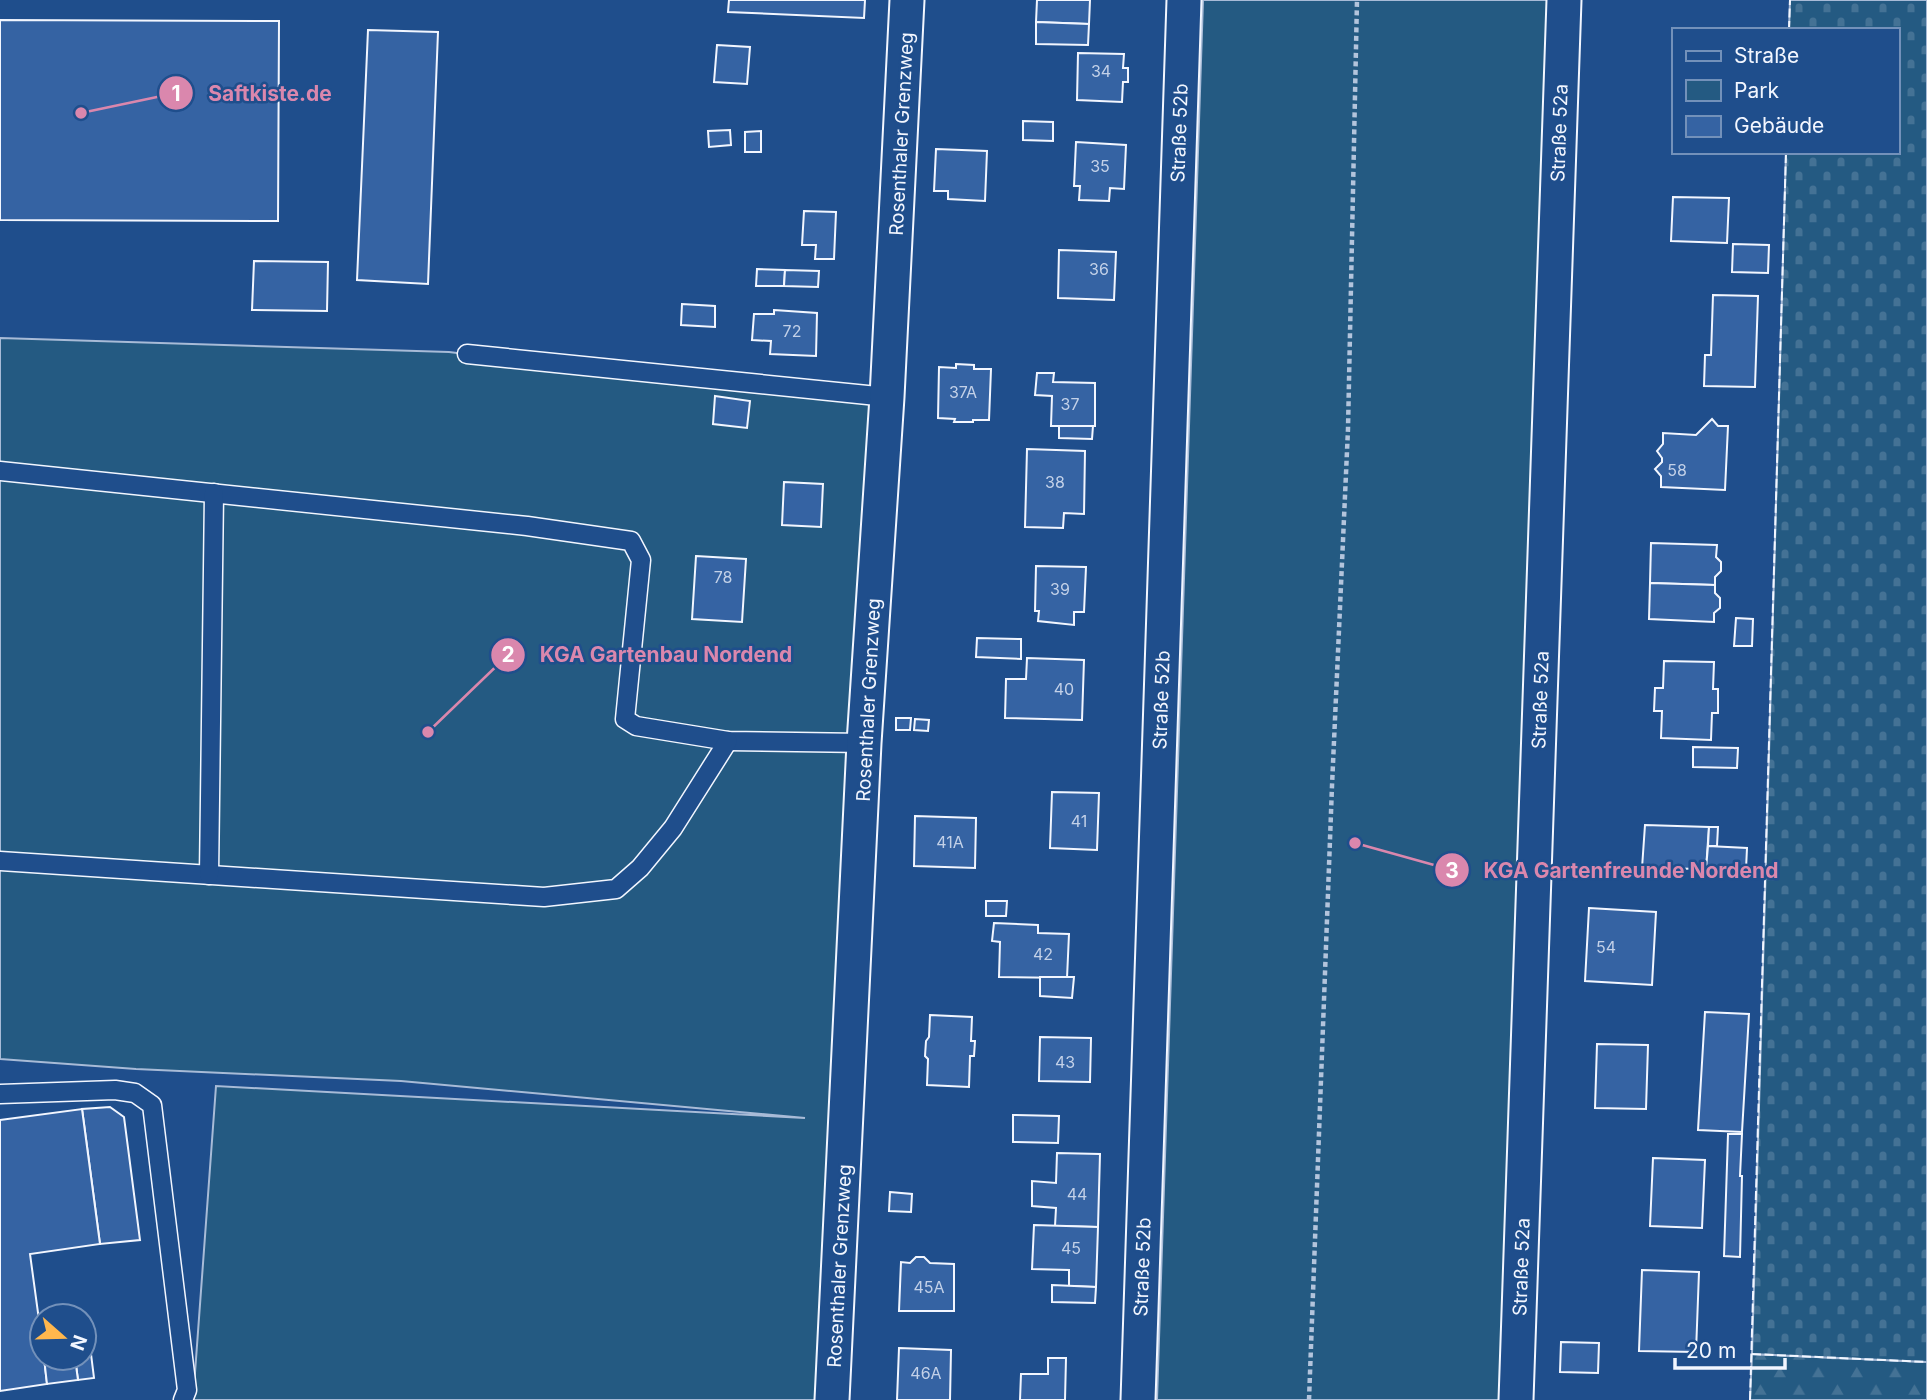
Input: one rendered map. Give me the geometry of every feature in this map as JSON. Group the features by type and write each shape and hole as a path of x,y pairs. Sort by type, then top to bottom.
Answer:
{"street":[{"name":"Rosenthaler Grenzweg","path":"832,1400 864,743 887,397 907,0"},
{"name":"Straße 52b","path":"1138,1400 1184,0"},
{"name":"Straße 52a","path":"1516,1400 1564,0"}],"lane":[{"path":"467,354 887,397"},
{"path":"0,471 527,526 631,541 641,560 625,719 636,726 728,741 864,743"},
{"path":"209,875 214,493"},
{"path":"0,861 544,897 616,889 640,868 673,828 728,741"},
{"path":"0,1094 115,1090 135,1093 152,1105 187,1390 183,1400"}],"path":[{"path":"1309,1400 1348,429 1357,0"}],"green space":[{"path":"1203,0 1564,0 1516,1400 1157,1400"},
{"path":"1790,0 1927,0 1927,1362 1752,1354 1786,154 1899,154 1899,28 1789,28"},
{"path":"0,338 449,352 875,405 824,1400 193,1400 216,1086 805,1118 401,1081 136,1069 0,1059"},
{"path":"1752,1354 1927,1362 1927,1400 1750,1400"}],"building":[{"path":"729,0 865,0 864,18 728,12"},
{"path":"1037,0 1090,0 1089,24 1036,22"},
{"path":"0,20 279,21 278,221 0,220"},
{"path":"1036,22 1089,24 1088,45 1036,44"},
{"path":"368,30 438,32 428,284 357,280"},
{"path":"717,45 750,47 747,84 714,82"},
{"path":"1078,53 1124,54 1123,68 1128,68 1128,82 1123,82 1122,102 1077,100"},
{"path":"1023,121 1053,122 1053,141 1023,140"},
{"path":"730,130 731,145 709,147 708,131"},
{"path":"761,131 761,152 745,152 745,132"},
{"path":"1076,142 1126,145 1124,189 1110,188 1109,201 1079,200 1080,186 1074,186"},
{"path":"936,149 987,151 985,201 948,199 948,191 934,191"},
{"path":"1673,197 1729,198 1727,243 1671,241"},
{"path":"804,211 836,212 834,259 815,259 816,245 802,245"},
{"path":"1733,244 1769,245 1768,273 1732,272"},
{"path":"1059,250 1116,252 1114,300 1058,298"},
{"path":"254,261 328,262 327,311 252,310"},
{"path":"757,269 785,270 784,286 756,286"},
{"path":"785,270 819,271 818,287 784,286"},
{"path":"1713,295 1758,296 1755,387 1704,386 1705,355 1711,355"},
{"path":"682,304 715,306 715,327 681,325"},
{"path":"774,310 817,313 816,356 770,354 771,341 752,340 754,314 774,314"},
{"path":"956,364 974,365 974,369 991,369 989,420 954,422 955,419 938,418 939,367 956,368"},
{"path":"1037,373 1054,373 1053,382 1095,383 1095,426 1051,426 1052,396 1035,395"},
{"path":"715,396 750,401 747,428 713,424"},
{"path":"1712,419 1718,426 1728,426 1725,490 1661,487 1661,476 1655,469 1662,462 1657,451 1663,444 1663,433 1696,435"},
{"path":"1059,426 1093,426 1092,439 1059,438"},
{"path":"1027,449 1085,451 1084,514 1064,513 1063,528 1025,527"},
{"path":"784,482 823,484 821,527 782,525"},
{"path":"1651,543 1717,545 1716,557 1721,562 1721,571 1715,577 1715,585 1650,583"},
{"path":"696,556 746,559 742,622 692,619"},
{"path":"1036,566 1086,567 1084,612 1074,612 1074,625 1038,621 1039,611 1035,611"},
{"path":"1650,583 1715,585 1715,593 1720,598 1720,608 1714,613 1714,622 1649,619"},
{"path":"1736,618 1753,619 1752,646 1734,646"},
{"path":"977,638 1021,639 1021,659 976,657"},
{"path":"1027,658 1084,660 1082,720 1005,718 1006,679 1026,679"},
{"path":"1664,661 1714,662 1713,689 1718,689 1718,713 1712,713 1711,740 1661,738 1662,711 1654,711 1655,688 1663,688"},
{"path":"896,718 911,718 910,730 896,730"},
{"path":"915,719 929,720 928,731 914,730"},
{"path":"1693,747 1738,748 1737,768 1693,767"},
{"path":"1052,792 1099,793 1097,850 1050,848"},
{"path":"915,816 976,818 975,868 914,866"},
{"path":"1645,825 1709,827 1706,869 1642,868"},
{"path":"1709,827 1718,827 1717,846 1708,846"},
{"path":"1708,846 1747,848 1746,869 1706,869"},
{"path":"986,901 1007,901 1006,916 986,916"},
{"path":"1589,908 1656,912 1652,985 1585,981"},
{"path":"994,923 1038,925 1038,933 1069,934 1067,978 999,977 1000,942 992,941"},
{"path":"1040,977 1074,977 1072,998 1040,996"},
{"path":"1705,1012 1749,1014 1742,1132 1698,1130"},
{"path":"930,1015 972,1017 971,1041 975,1041 974,1056 970,1056 969,1087 927,1085 928,1059 925,1056"},
{"path":"1040,1037 1091,1038 1090,1082 1039,1081"},
{"path":"1597,1044 1648,1045 1646,1109 1595,1108"},
{"path":"110,1107 124,1117 140,1240 100,1244 82,1109"},
{"path":"82,1109 100,1244 30,1254 37,1302 28,1302 28,1372 46,1372 47,1384 0,1391 0,1120"},
{"path":"1013,1115 1059,1116 1058,1143 1013,1142"},
{"path":"1728,1134 1742,1134 1740,1257 1724,1256"},
{"path":"1057,1153 1100,1154 1098,1227 1055,1226 1056,1208 1032,1206 1032,1181 1056,1183"},
{"path":"1653,1158 1705,1160 1702,1228 1650,1226"},
{"path":"890,1192 912,1194 911,1212 889,1211"},
{"path":"1034,1225 1098,1227 1096,1287 1069,1286 1069,1270 1032,1269"},
{"path":"916,1257 924,1257 930,1263 954,1264 954,1311 899,1311 901,1262 910,1263"},
{"path":"1642,1270 1699,1272 1696,1352 1639,1351"},
{"path":"1052,1285 1096,1287 1095,1303 1052,1302"},
{"path":"1561,1342 1599,1343 1598,1373 1560,1372"},
{"path":"899,1348 951,1350 950,1400 897,1400"},
{"path":"1048,1358 1066,1358 1065,1400 1020,1400 1021,1374 1048,1374"},
{"path":"46,1372 77,1372 78,1380 47,1384"},
{"path":"77,1372 93,1372 94,1378 78,1380"}],"fence":[{"path":"1789,28 1790,0"},
{"path":"1750,1400 1786,154"},
{"path":"1752,1354 1927,1362"}],"place":[{"name":"Saftkiste.de","path":"81,113"},
{"name":"KGA Gartenbau Nordend","path":"428,732"},
{"name":"KGA Gartenfreunde Nordend","path":"1355,843"}]}
